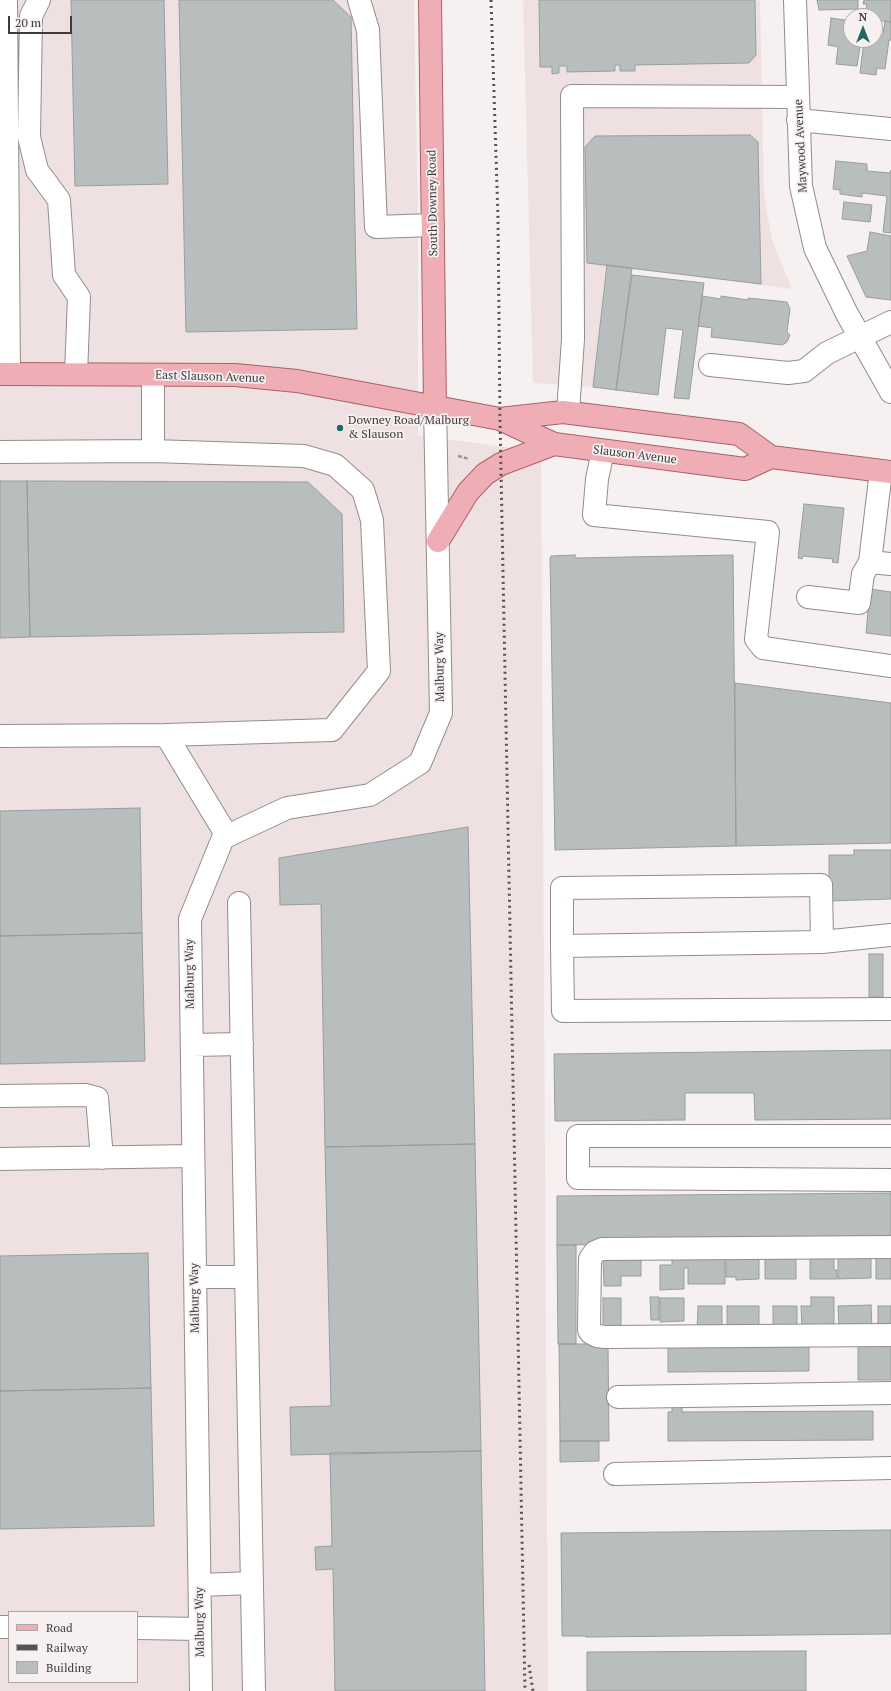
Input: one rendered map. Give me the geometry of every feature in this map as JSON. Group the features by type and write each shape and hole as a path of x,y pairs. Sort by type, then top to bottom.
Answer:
{"main road":[{"name":"South Downey Road","path":"426,405 433,225 430,0"},
{"name":"East Slauson Avenue","path":"5,374 235,375 297,381 426,405"},
{"name":"Slauson Avenue","path":"426,405 500,419 554,444 744,470 771,457"},
{"name":"Slauson Avenue","path":"500,419 568,412 739,434 771,457 886,471"},
{"path":"438,541 468,492 485,474 501,464 554,444"}],"street":[{"path":"5,374 6,0"},
{"path":"39,0 31,16 29,137 37,170 59,200 64,274 79,297 76,374"},
{"path":"360,0 368,30 376,227 433,225"},
{"name":"Maywood Avenue","path":"795,0 800,186 815,248 847,314 891,392"},
{"path":"568,412 573,339 572,96 798,98"},
{"path":"798,120 891,128"},
{"path":"710,365 788,373 804,371 827,353 891,322"},
{"path":"153,375 153,451"},
{"name":"Malburg Way","path":"201,1691 190,919 223,838 287,808 370,795 420,763 441,713 438,541 426,405"},
{"path":"0,452 153,451 304,456 335,465 363,490 372,520 379,663 379,671 332,730 166,735 0,736"},
{"path":"603,451 597,479 594,515 768,532 756,639 763,648 891,666"},
{"path":"808,597 859,603 863,574 880,563 886,471"},
{"path":"166,735 227,836"},
{"path":"822,942 821,885 562,888 563,1011 891,1009"},
{"path":"239,903 254,1691"},
{"path":"562,946 822,942 891,935"},
{"path":"192,1045 242,1044"},
{"path":"0,1096 86,1095 97,1098 102,1158"},
{"path":"891,1136 578,1136 578,1178 891,1180"},
{"path":"0,1159 193,1156"},
{"path":"891,1247 602,1249 595,1252 590,1258 589,1330 597,1336 605,1337 891,1335"},
{"path":"195,1278 246,1277"},
{"path":"618,1397 891,1393"},
{"path":"615,1474 891,1468"},
{"path":"200,1585 252,1583"},
{"path":"138,1628 200,1629"}],"shaded area":[{"path":"0,0 414,0 418,217 418,435 541,452 548,1691 0,1691"},
{"path":"523,0 760,0 764,194 772,240 792,289 607,265 593,387 533,383"}],"building":[{"path":"71,0 164,0 168,184 75,186"},
{"path":"179,0 333,0 351,17 357,329 186,332"},
{"path":"539,0 755,0 756,55 749,63 635,65 635,71 620,71 620,65 615,65 615,71 567,72 567,66 559,66 559,73 552,74 552,67 540,67"},
{"path":"817,0 858,0 858,8 819,10"},
{"path":"864,0 891,0 891,22 883,21 883,8 866,8 867,4 863,4"},
{"path":"831,18 843,20 843,48 860,48 857,66 836,64 838,47 828,45"},
{"path":"885,21 891,22 891,40 889,40 885,69 877,68 876,75 860,73 863,48 883,48"},
{"path":"750,135 758,142 761,284 587,263 585,147 595,136"},
{"path":"836,161 867,164 867,171 890,173 891,170 891,233 883,232 887,196 862,193 862,197 840,194 840,190 833,189"},
{"path":"844,202 872,205 870,222 842,219"},
{"path":"870,232 891,236 891,300 866,297 847,256 867,251"},
{"path":"607,265 632,268 616,390 593,387"},
{"path":"632,275 704,283 689,399 674,398 683,330 666,328 658,395 616,390"},
{"path":"702,296 721,299 721,296 748,300 748,298 787,302 790,309 787,332 790,335 787,342 782,345 711,337 712,328 698,326"},
{"path":"0,481 27,481 30,637 0,638"},
{"path":"27,481 308,482 342,514 344,632 30,637"},
{"path":"804,504 844,508 838,563 832,562 833,559 803,556 802,559 798,558"},
{"path":"575,555 575,558 733,555 736,846 555,850 550,559 551,556"},
{"path":"870,589 891,592 891,636 866,633"},
{"path":"735,683 891,703 891,843 736,846"},
{"path":"140,808 142,933 0,936 0,811"},
{"path":"468,827 475,1144 325,1147 321,904 280,905 279,858"},
{"path":"854,850 891,850 891,899 829,901 829,855 854,855"},
{"path":"142,933 145,1061 0,1064 0,936"},
{"path":"869,954 883,954 883,997 869,997"},
{"path":"891,1050 891,1119 755,1120 754,1093 685,1093 685,1120 555,1121 554,1054"},
{"path":"475,1144 481,1451 291,1455 290,1407 331,1406 325,1147"},
{"path":"891,1193 891,1242 557,1245 557,1196"},
{"path":"557,1245 576,1245 576,1344 558,1344"},
{"path":"148,1253 151,1388 0,1391 0,1256"},
{"path":"871,1254 871,1278 838,1279 838,1255"},
{"path":"891,1254 891,1279 876,1279 876,1255"},
{"path":"759,1255 759,1279 736,1280 736,1277 726,1277 725,1262 725,1284 688,1284 688,1268 684,1268 684,1289 660,1290 660,1265 672,1265 672,1256"},
{"path":"765,1255 796,1255 796,1279 765,1279"},
{"path":"810,1255 834,1255 834,1270 837,1270 837,1279 810,1279"},
{"path":"641,1256 641,1276 621,1276 621,1286 604,1286 603,1257"},
{"path":"650,1297 659,1297 659,1320 651,1320"},
{"path":"811,1297 834,1297 834,1330 802,1330 801,1306 811,1306"},
{"path":"603,1298 621,1298 621,1328 603,1328"},
{"path":"660,1298 684,1298 684,1321 660,1322"},
{"path":"871,1305 872,1329 839,1329 838,1306"},
{"path":"698,1306 722,1306 722,1331 697,1331"},
{"path":"727,1306 759,1306 759,1330 727,1330"},
{"path":"773,1306 797,1306 797,1330 773,1330"},
{"path":"878,1306 891,1306 891,1330 878,1330"},
{"path":"858,1341 891,1341 891,1380 858,1380"},
{"path":"809,1342 809,1371 668,1372 668,1344"},
{"path":"559,1344 608,1344 609,1441 560,1441"},
{"path":"151,1388 154,1526 0,1529 0,1391"},
{"path":"672,1407 682,1407 682,1412 873,1411 873,1440 668,1441 668,1412 672,1412"},
{"path":"560,1441 599,1441 599,1461 560,1462"},
{"path":"481,1451 485,1691 335,1691 333,1569 316,1570 315,1547 332,1546 330,1453"},
{"path":"891,1530 891,1634 562,1636 561,1533"},
{"path":"806,1651 806,1691 587,1691 587,1652"}],"railway":[{"path":"491,0 498,218 500,419 525,1691"},
{"path":"529,1665 533,1691"}],"place":[{"name":"Downey Road/Malburg & Slauson","path":"340,428"}]}
